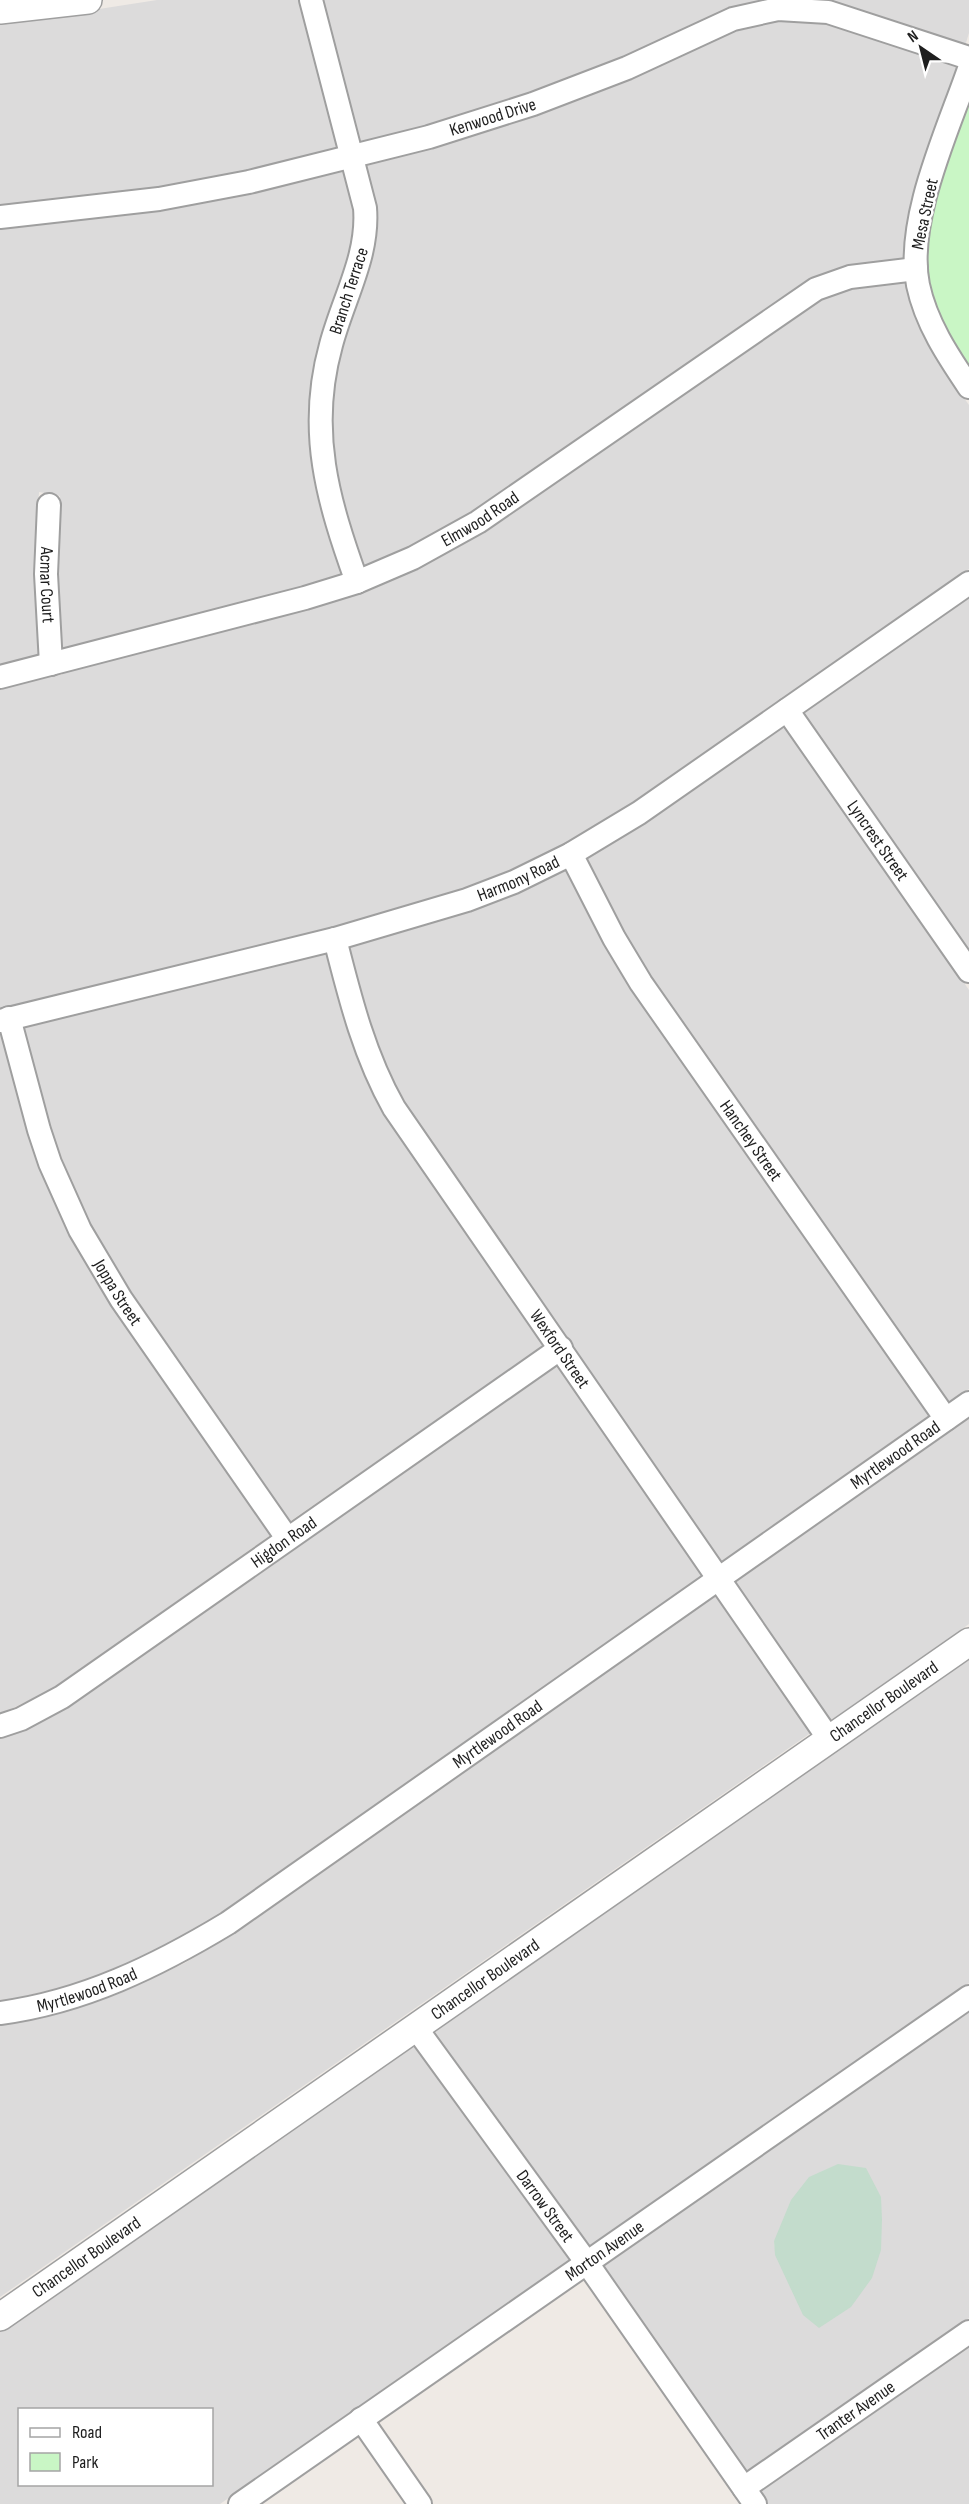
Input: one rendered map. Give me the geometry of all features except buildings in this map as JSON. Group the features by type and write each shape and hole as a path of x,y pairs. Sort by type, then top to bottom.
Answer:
{"street":[{"path":"0,10 88,0"},
{"name":"Branch Terrace","path":"311,0 365,208 366,235 326,366 320,428 329,498 357,582"},
{"name":"Kenwood Drive","path":"0,217 159,199 249,182 429,137 533,104 627,68 733,19 778,9 828,12 969,58"},
{"name":"Mesa Street","path":"969,69 925,201 916,249 919,286 932,326 969,387"},
{"name":"Elmwood Road","path":"0,677 305,598 357,582 413,558 478,522 816,289 850,277 916,268"},
{"name":"Acmar Court","path":"49,505 46,574 51,664"},
{"name":"Harmony Road","path":"5,1019 334,939 467,900 514,882 571,855 639,813 969,583"},
{"name":"Lyncrest Street","path":"787,710 969,972"},
{"name":"Hanchey Street","path":"571,855 614,938 641,983 946,1419"},
{"name":"Wexford Street","path":"334,939 360,1032 380,1083 400,1116 829,1739"},
{"name":"Joppa Street","path":"5,1019 50,1163 80,1230 121,1299 287,1538"},
{"name":"Higdon Road","path":"0,1726 21,1719 62,1697 561,1348"},
{"name":"Myrtlewood Road","path":"0,2013 80,1995 114,1983 179,1953 228,1923 969,1403"},
{"name":"Chancellor Boulevard","path":"0,2317 969,1642"},
{"name":"Morton Avenue","path":"240,2504 969,1997"},
{"name":"Darrow Street","path":"416,2028 587,2263 750,2496"},
{"name":"Tranter Avenue","path":"750,2496 969,2332"},
{"path":"362,2419 420,2504"}],"shaded area":[{"path":"157,0 300,0 338,148 246,171 157,188 0,206 0,21 54,16"},
{"path":"322,0 761,0 728,9 622,57 528,93 426,126 359,142"},
{"path":"823,0 969,0 969,33 965,46"},
{"path":"780,20 826,23 958,66 917,185 908,228 905,259 846,266 809,279 472,512 407,547 363,567 344,514 332,450 331,408 342,347 377,237 376,208 364,164 434,147 537,115 632,78 737,30"},
{"path":"344,170 354,209 355,233 315,362 310,427 318,499 343,574 301,588 61,649 56,546 60,496 39,492 35,572 40,655 0,664 0,229 162,210 253,193"},
{"path":"907,281 947,374 969,405 969,569 633,803 565,844 509,872 463,889 331,928 0,1009 0,688 53,675 62,675 62,672 309,609 371,590 419,568 485,532 821,299 853,288"},
{"path":"969,598 969,953 802,714"},
{"path":"785,726 969,990 969,1389 948,1403 650,977 623,933 585,860 645,823"},
{"path":"567,869 931,1415 721,1563 403,1103 390,1079 370,1030 348,947 472,911 520,892"},
{"path":"327,953 350,1035 371,1088 385,1113 546,1344 289,1522 130,1293 90,1225 49,1127 23,1027"},
{"path":"0,1032 29,1133 272,1534 55,1688 0,1714"},
{"path":"559,1364 704,1575 221,1913 173,1943 76,1984 0,2002 0,1738 26,1729 69,1707"},
{"path":"969,1417 969,1624 830,1721 735,1582"},
{"path":"717,1594 812,1732 0,2297 0,2025 84,2006 118,1994 185,1963 235,1932"},
{"path":"969,1656 969,1983 589,2247 432,2031"},
{"path":"969,2012 969,2318 746,2473 602,2266","holes":["881,2197 881,2250 782,2267 776,2255 774,2241"]},
{"path":"415,2043 572,2259 220,2504 0,2504 0,2332"},
{"path":"969,2346 969,2504 768,2504 759,2492"}],"green space":[{"path":"969,104 969,368 941,319 930,286 927,263 931,217 937,193"},
{"path":"838,2164 866,2168 881,2197 881,2250 872,2278 851,2307 819,2328 803,2315 775,2255 774,2241 791,2200 809,2177"}]}
